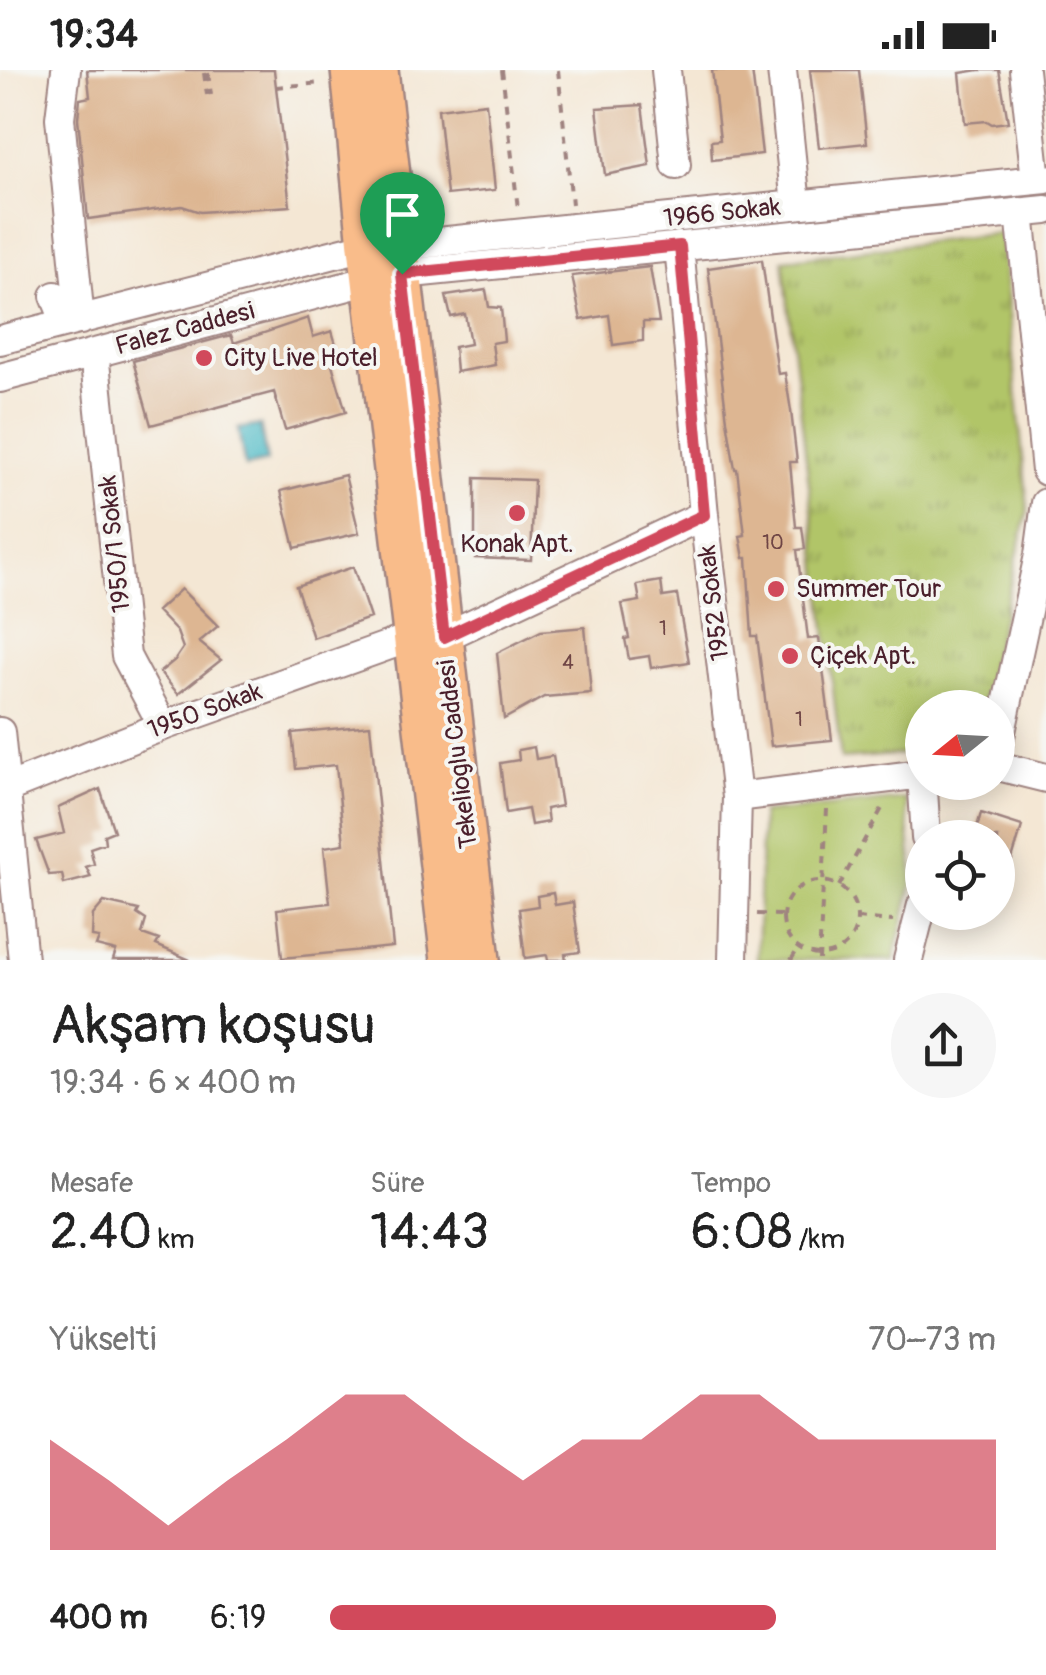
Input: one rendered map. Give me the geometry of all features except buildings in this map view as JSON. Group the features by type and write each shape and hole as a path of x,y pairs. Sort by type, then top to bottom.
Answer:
{"main road":[{"name":"Tekelioglu Caddesi","path":"380,70 384,261 428,637 482,960"},
{"name":"Tekelioglu Caddesi","path":"336,76 384,261"},
{"name":"Tekelioglu Caddesi","path":"428,637 448,960"}],"street":[{"path":"66,70 60,118 73,321"},
{"path":"666,70 676,165"},
{"path":"782,70 796,205"},
{"path":"1024,70 1041,180"},
{"name":"1966 Sokak","path":"384,261 796,205 1041,180"},
{"path":"1033,211 1046,471"},
{"name":"1966 Sokak","path":"384,261 680,246 1033,211"},
{"name":"1952 Sokak","path":"680,246 704,515 737,797 733,960"},
{"name":"Falez Caddesi","path":"0,340 73,321 384,261"},
{"name":"Falez Caddesi","path":"0,378 94,353 384,261"},
{"path":"55,296 73,321"},
{"name":"1950/1 Sokak","path":"94,353 126,656 163,726"},
{"path":"1010,690 1040,555 1046,503"},
{"name":"1950 Sokak","path":"3,790 163,726 428,637 704,515"},
{"path":"0,732 23,960"},
{"path":"1015,770 1046,778"},
{"path":"737,797 905,776"},
{"path":"908,960 916,930"}],"path":[{"path":"502,70 520,225"},
{"path":"558,70 574,218"},
{"path":"206,73 209,95"},
{"path":"276,87 336,76"},
{"path":"839,886 890,795"},
{"path":"819,958 828,804"},
{"path":"823,881 839,886 850,896 857,918 856,930 841,950 819,958 798,949 787,937 782,915 794,890 823,881"},
{"path":"753,914 782,915"},
{"path":"857,918 905,921"},
{"path":"791,960 798,949"}],"green space":[{"path":"1001,233 1028,510 985,690 905,690 905,754 841,759 783,260"},
{"path":"906,800 905,914 894,960 757,960 762,813"}],"water":[{"path":"260,425 267,462 245,467 238,429"}],"place":[{"name":"City Live Hotel","path":"204,358"},
{"name":"Konak Apt.","path":"517,513"},
{"name":"Summer Tour","path":"776,589"},
{"name":"Çiçek Apt.","path":"790,656"}],"route":[{"path":"680,246 704,515 444,637 402,274 680,246"}]}
